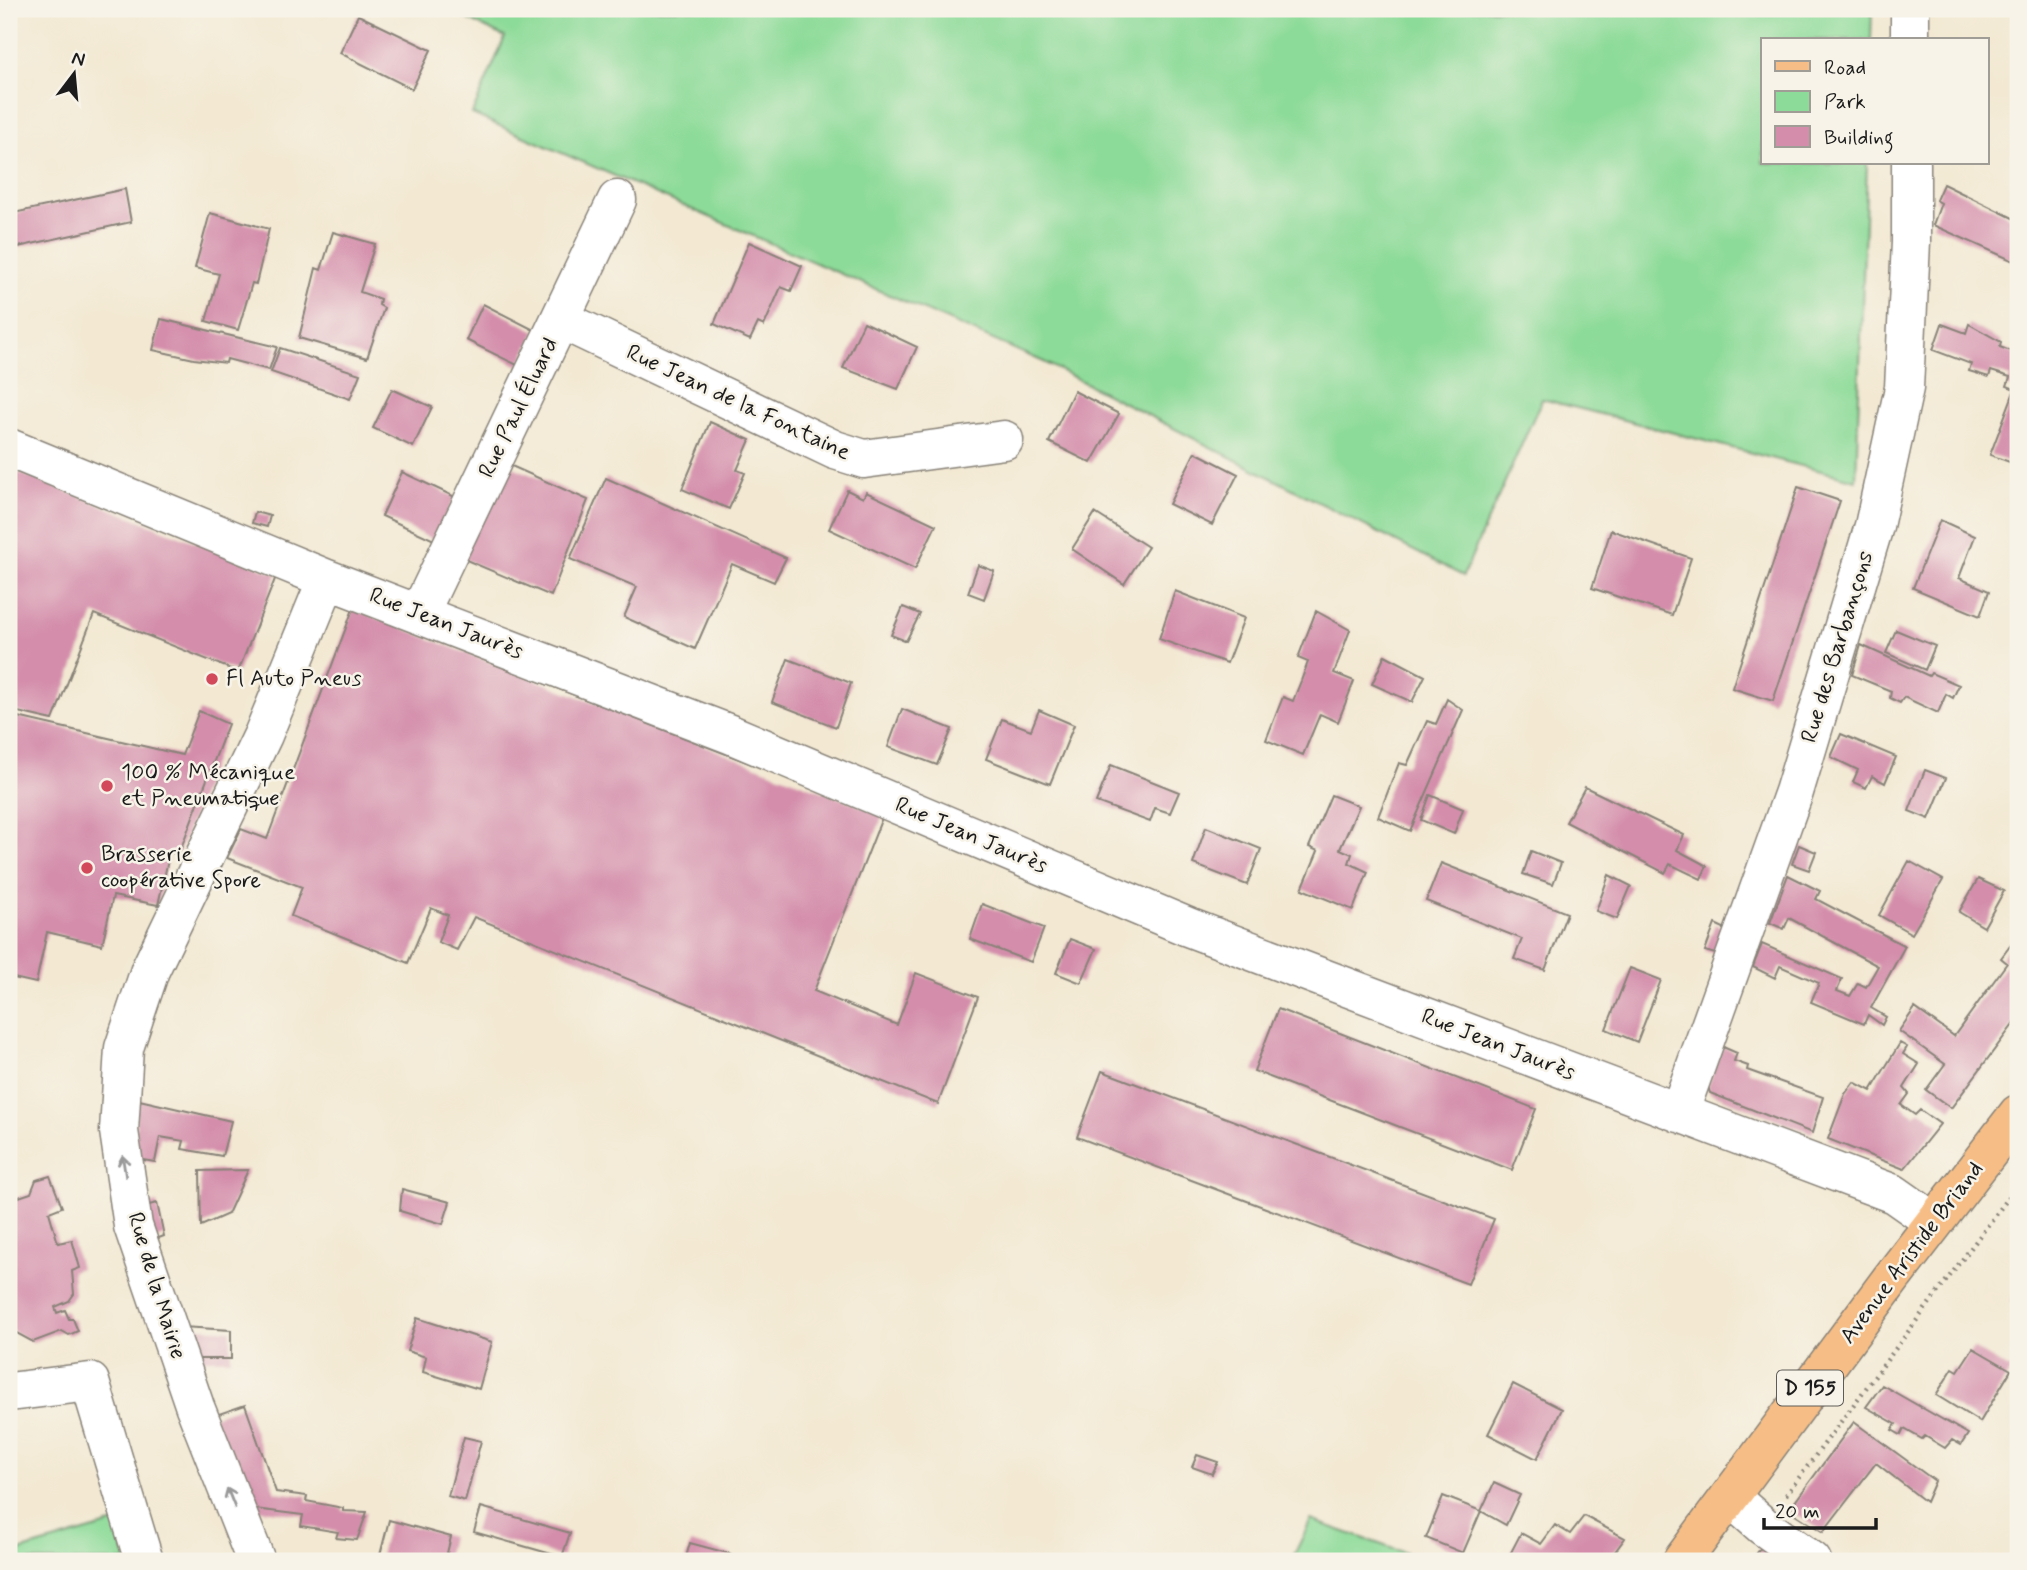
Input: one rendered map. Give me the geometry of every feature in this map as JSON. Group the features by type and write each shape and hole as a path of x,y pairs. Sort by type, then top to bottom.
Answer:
{"main road":[{"name":"Avenue Aristide Briand","path":"1682,1561 1934,1222 2018,1114"}],"street":[{"path":"1910,9 1910,38"},
{"name":"Rue des Barbançons","path":"1679,1113 1794,792 1874,526 1904,388 1911,242 1911,164"},
{"name":"Rue Paul Éluard","path":"419,614 562,320 617,200"},
{"name":"Rue Jean de la Fontaine","path":"562,320 835,450 864,459 1004,440"},
{"name":"Rue Jean Jaurès","path":"9,448 327,579 730,734 1188,928 1894,1194 1934,1222"},
{"name":"Rue de la Mairie","path":"256,1561 195,1407 133,1226 119,1131 124,1048 150,970 262,735 327,579"},
{"path":"9,1392 90,1382 144,1561"},
{"path":"1730,1497 1763,1526 1812,1561"}],"path":[{"path":"1763,1526 2018,1185"}],"green space":[{"path":"447,9 1872,9 1871,38 1761,38 1761,164 1867,164 1856,480 1542,399 1463,576 1044,362 472,114 505,37"},
{"path":"1311,1520 1428,1561 1291,1561"},
{"path":"115,1523 127,1561 9,1561 9,1554"}],"building":[{"path":"358,15 431,50 412,89 340,53"},
{"path":"1943,184 2017,220 2018,263 1933,225 1941,203 1936,200"},
{"path":"125,189 131,222 9,249 9,214"},
{"path":"210,213 269,229 256,284 252,283 238,330 206,321 219,274 195,268"},
{"path":"333,232 375,244 360,292 380,299 379,305 384,308 367,358 299,338 316,268 321,270"},
{"path":"749,242 802,266 791,291 781,287 764,326 758,323 750,340 714,324"},
{"path":"483,304 536,331 519,366 466,340"},
{"path":"161,319 277,347 269,370 227,359 226,363 153,350"},
{"path":"864,322 917,347 898,389 843,368"},
{"path":"1942,324 1966,333 1969,324 2001,342 2000,347 2018,354 2018,465 1990,455 2015,389 2007,386 2010,377 1991,371 1989,377 1969,371 1971,364 1933,350"},
{"path":"280,348 360,374 350,399 271,372"},
{"path":"392,389 432,407 413,447 373,428"},
{"path":"1074,391 1119,414 1091,463 1049,442"},
{"path":"710,422 750,440 737,470 745,473 729,509 682,489"},
{"path":"1195,452 1238,474 1212,525 1169,504"},
{"path":"498,460 588,500 551,596 452,554"},
{"path":"9,469 277,574 238,672 94,614 53,720 9,710"},
{"path":"402,472 455,497 434,540 382,516"},
{"path":"606,478 786,558 774,582 732,564 695,649 624,617 637,587 570,559"},
{"path":"1798,487 1840,501 1773,701 1732,688"},
{"path":"847,490 863,498 866,492 936,525 915,569 829,529"},
{"path":"255,512 270,516 267,527 252,523"},
{"path":"1095,513 1148,547 1124,584 1072,549"},
{"path":"1940,520 1975,536 1959,578 1989,591 1980,616 1913,588"},
{"path":"1611,530 1691,558 1672,615 1592,588"},
{"path":"978,565 994,571 984,599 968,593"},
{"path":"1175,591 1244,618 1227,663 1159,639"},
{"path":"903,607 920,614 906,641 891,635"},
{"path":"353,609 883,815 814,991 897,1025 916,973 978,997 938,1104 474,917 457,950 438,942 448,915 431,908 408,963 291,916 302,887 227,858 241,829 267,839"},
{"path":"1316,611 1350,630 1334,673 1354,681 1338,722 1320,714 1303,755 1266,740 1283,697 1293,701 1301,681 1308,662 1298,658"},
{"path":"1896,630 1935,646 1925,670 1886,653"},
{"path":"1861,645 1929,676 1931,673 1959,685 1953,698 1946,694 1938,713 1904,697 1900,703 1890,698 1891,691 1852,675"},
{"path":"1385,655 1425,676 1412,702 1372,684"},
{"path":"788,659 851,683 836,727 772,702"},
{"path":"1447,699 1463,710 1410,831 1378,817 1399,763 1407,765 1427,721 1436,724"},
{"path":"902,709 952,729 937,765 888,747"},
{"path":"1039,710 1074,725 1050,784 986,759 1002,719 1031,730"},
{"path":"199,711 228,724 178,856 170,851 158,905 113,896 102,945 47,932 36,983 9,977 9,715 182,755"},
{"path":"1841,734 1896,757 1885,783 1872,776 1866,788 1853,782 1858,770 1831,757"},
{"path":"1111,765 1179,792 1170,813 1155,808 1150,822 1096,802"},
{"path":"1925,770 1946,778 1929,819 1909,811"},
{"path":"1585,787 1684,835 1677,850 1707,866 1701,879 1670,864 1665,873 1566,822"},
{"path":"1331,795 1359,806 1340,849 1352,854 1349,863 1368,872 1353,910 1302,889 1318,851 1309,847"},
{"path":"1430,795 1463,809 1454,834 1421,820"},
{"path":"1206,827 1261,849 1247,885 1193,864"},
{"path":"1799,845 1816,852 1809,870 1792,864"},
{"path":"1531,851 1561,863 1553,884 1523,874"},
{"path":"1909,861 1943,880 1912,934 1879,915"},
{"path":"1441,863 1567,913 1545,970 1514,959 1522,939 1426,901"},
{"path":"1609,875 1631,886 1617,919 1596,911"},
{"path":"1788,875 1820,891 1816,899 1905,946 1871,1008 1886,1017 1882,1025 1868,1015 1864,1024 1811,1002 1819,983 1780,966 1775,978 1753,967 1762,944 1842,979 1837,991 1850,996 1858,983 1866,987 1878,966 1789,918 1784,929 1770,923"},
{"path":"1978,879 2004,891 1984,927 1959,912"},
{"path":"982,904 1044,928 1031,962 970,939"},
{"path":"1715,924 1728,930 1719,955 1705,951"},
{"path":"1070,939 1096,949 1081,983 1056,973"},
{"path":"2013,942 2018,945 2018,1018 1951,1108 1926,1090 1945,1064 1899,1031 1915,1008 1954,1036 2007,963 2001,958"},
{"path":"1630,968 1661,980 1637,1042 1606,1029"},
{"path":"1278,1009 1536,1109 1512,1170 1254,1071"},
{"path":"1900,1043 1907,1047 1903,1054 1919,1064 1904,1088 1909,1094 1901,1105 1915,1115 1920,1110 1940,1124 1904,1169 1828,1139 1845,1094 1854,1082 1871,1091"},
{"path":"1723,1047 1737,1053 1734,1061 1748,1066 1747,1070 1823,1097 1812,1133 1710,1093 1708,1086"},
{"path":"1102,1071 1494,1219 1468,1284 1077,1137"},
{"path":"135,1099 231,1121 222,1156 182,1149 184,1141 160,1137 155,1162 137,1159"},
{"path":"248,1170 228,1214 201,1226 200,1171"},
{"path":"50,1176 62,1207 49,1212 58,1243 72,1240 80,1268 72,1271 74,1294 69,1301 55,1307 57,1313 65,1310 78,1331 69,1335 62,1331 33,1342 9,1329 9,1191 13,1199 31,1193 36,1180"},
{"path":"402,1189 450,1202 443,1224 400,1211"},
{"path":"157,1203 164,1236 151,1241 145,1206"},
{"path":"2018,1287 2018,1307 2010,1302"},
{"path":"417,1318 492,1342 479,1389 423,1372 426,1357 407,1351"},
{"path":"182,1327 231,1330 231,1359 193,1359"},
{"path":"1973,1348 2011,1370 1980,1422 1936,1395 1953,1368 1958,1371"},
{"path":"1513,1384 1562,1409 1537,1459 1488,1434"},
{"path":"1882,1385 1968,1434 1961,1445 1952,1440 1945,1448 1925,1436 1922,1439 1904,1429 1901,1435 1892,1430 1896,1424 1866,1407"},
{"path":"245,1405 276,1492 307,1496 306,1501 343,1508 343,1511 367,1512 357,1540 336,1538 338,1532 301,1526 303,1515 247,1508 213,1416"},
{"path":"1854,1422 1935,1481 1926,1502 1876,1463 1823,1532 1789,1510"},
{"path":"464,1437 481,1441 465,1501 448,1496"},
{"path":"1197,1455 1218,1462 1212,1474 1192,1467"},
{"path":"1494,1483 1520,1495 1506,1525 1481,1511"},
{"path":"1443,1496 1481,1511 1463,1553 1426,1538"},
{"path":"481,1507 570,1533 562,1557 474,1532"},
{"path":"1584,1516 1625,1538 1608,1561 1514,1561 1508,1558 1521,1533 1541,1544 1555,1525 1570,1534"},
{"path":"389,1520 451,1537 445,1561 400,1561 380,1555"},
{"path":"1766,1541 1781,1551 1774,1561 1751,1561"},
{"path":"690,1543 731,1554 729,1561 685,1561"}],"place":[{"name":"Fl Auto Pneus","path":"212,679"},
{"name":"100 % Mécanique et Pneumatique","path":"107,786"},
{"name":"Brasserie coopérative Spore","path":"87,868"}]}
